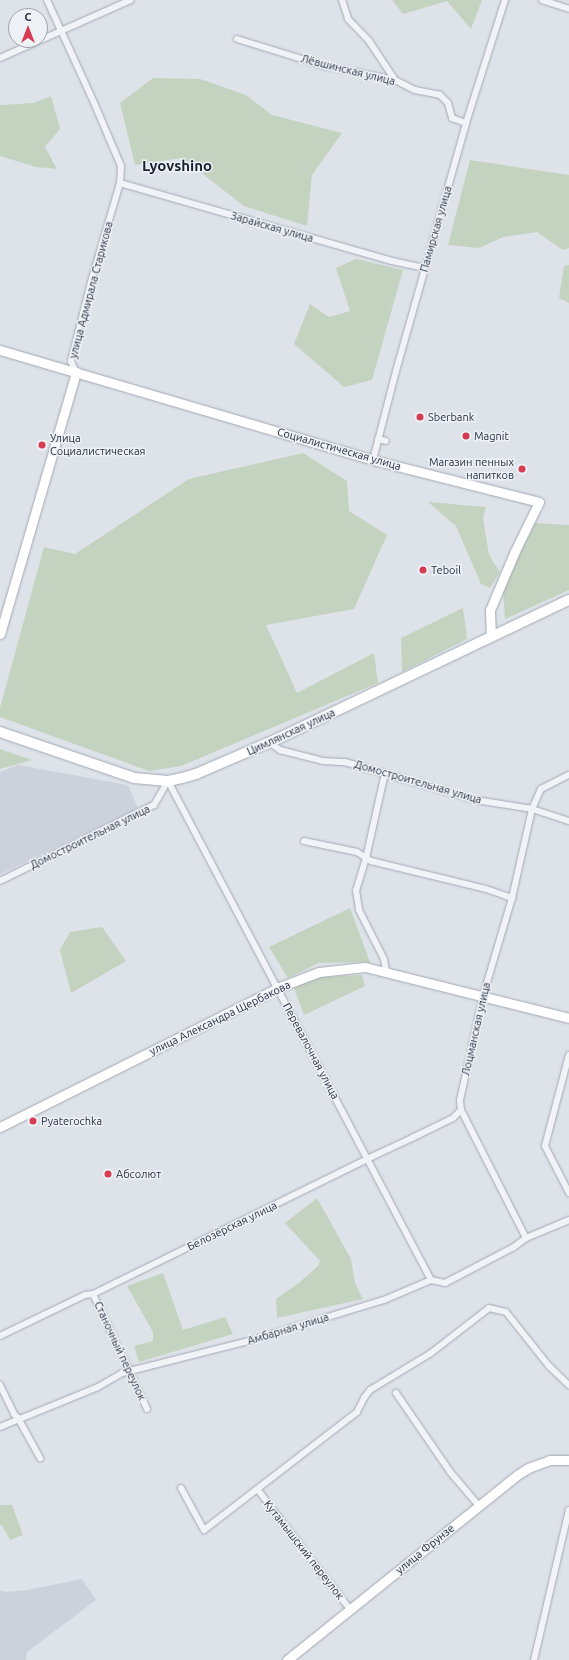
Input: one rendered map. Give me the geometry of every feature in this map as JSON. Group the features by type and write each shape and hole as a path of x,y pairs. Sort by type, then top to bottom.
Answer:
{"main road":[{"name":"Цимлянская улица","path":"0,732 134,778 168,781 196,774 269,742 569,600"}],"street":[{"name":"улица Адмирала Старикова","path":"0,634 76,372 71,360 92,278 120,183 121,166 119,158 60,32 47,0"},
{"path":"0,58 131,0"},
{"path":"342,0 348,19 369,41 396,80"},
{"name":"Памирская улица","path":"373,460 466,123 506,0"},
{"path":"542,0 569,9"},
{"name":"Лёвшинская улица","path":"237,40 325,66 396,80 415,90 440,95 448,102 452,118 466,123"},
{"name":"Зарайская улица","path":"120,183 425,268"},
{"name":"Социалистическая улица","path":"0,350 373,460 540,502 515,551 490,610 491,637"},
{"path":"378,439 386,441"},
{"name":"Домостроительная улица","path":"269,742 280,750 322,761 345,762 476,800 532,809 569,821"},
{"path":"385,773 366,858 356,890 359,910 384,959 386,972"},
{"name":"Лоцманская улица","path":"461,1110 460,1100 483,996 512,898 532,809 541,790 569,775"},
{"name":"Домостроительная улица","path":"0,881 154,805 168,781"},
{"name":"Перевалочная улица","path":"168,781 431,1280"},
{"path":"304,841 357,852 371,861 512,898"},
{"name":"улица Александра Щербакова","path":"0,1127 277,988 319,972 365,967 569,1018"},
{"path":"569,1055 545,1146 569,1192"},
{"path":"461,1110 526,1238"},
{"name":"Белозёрская улица","path":"0,1336 85,1295 94,1294 453,1118 461,1110"},
{"name":"Амбарная улица","path":"0,1427 18,1418 98,1386 122,1374 252,1340 384,1300 431,1280 445,1283 514,1247 526,1238 569,1220"},
{"name":"Станочный переулок","path":"94,1294 146,1409"},
{"path":"181,1488 204,1530 258,1490 357,1412 370,1390 431,1353 489,1308 497,1308 506,1312 549,1366 569,1385"},
{"path":"0,1385 14,1414 18,1418 40,1458"},
{"path":"396,1393 451,1473 479,1506"},
{"name":"улица Фрунзе","path":"290,1659 350,1609 528,1468 550,1460 569,1460"},
{"name":"Кутамышский переулок","path":"258,1490 350,1609"},
{"path":"534,1660 569,1510"}],"shaded area":[{"path":"18,765 128,785 138,809 0,874 0,772"},
{"path":"82,1579 96,1600 27,1652 26,1660 0,1660 0,1591 8,1592 27,1590"}],"green space":[{"path":"392,0 482,0 471,29 447,1 403,14"},
{"path":"153,78 200,79 246,95 272,115 342,133 312,175 307,226 244,206 182,158 135,165 120,103"},
{"path":"51,96 60,129 45,147 57,169 36,167 0,156 0,105 34,103"},
{"path":"470,160 569,175 569,248 563,250 537,232 503,237 479,248 448,245"},
{"path":"356,259 403,270 372,380 344,387 294,344 310,304 329,317 350,311 336,268"},
{"path":"569,265 569,303 559,298 564,266"},
{"path":"303,453 347,481 349,511 387,535 354,609 266,625 297,693 374,653 378,683 181,766 149,771 0,717 0,708 44,547 75,554 189,479"},
{"path":"428,502 486,507 483,518 489,555 500,572 490,588 481,584 456,526"},
{"path":"534,523 569,525 569,590 505,619 503,591"},
{"path":"463,608 467,639 402,672 401,638"},
{"path":"0,749 32,760 0,769"},
{"path":"350,908 370,962 319,963 288,978 269,947"},
{"path":"102,927 126,961 71,993 60,950 70,932"},
{"path":"362,975 365,986 304,1015 294,988 321,977"},
{"path":"317,1198 351,1259 355,1283 363,1299 277,1318 276,1299 300,1282 318,1266 320,1261 285,1223"},
{"path":"163,1273 183,1330 225,1317 233,1334 139,1362 134,1346 153,1341 153,1332 127,1286"},
{"path":"0,1505 12,1505 23,1535 10,1540 2,1525 0,1526"}],"place":[{"name":"Sberbank","path":"420,417"},
{"name":"Magnit","path":"466,436"},
{"name":"Улица Социалистическая","path":"42,445"},
{"name":"Магазин пенных напитков","path":"522,469"},
{"name":"Teboil","path":"423,570"},
{"name":"Pyaterochka","path":"33,1121"},
{"name":"Абсолют","path":"108,1174"}],"district":[{"name":"Lyovshino","path":"177,166"}]}
